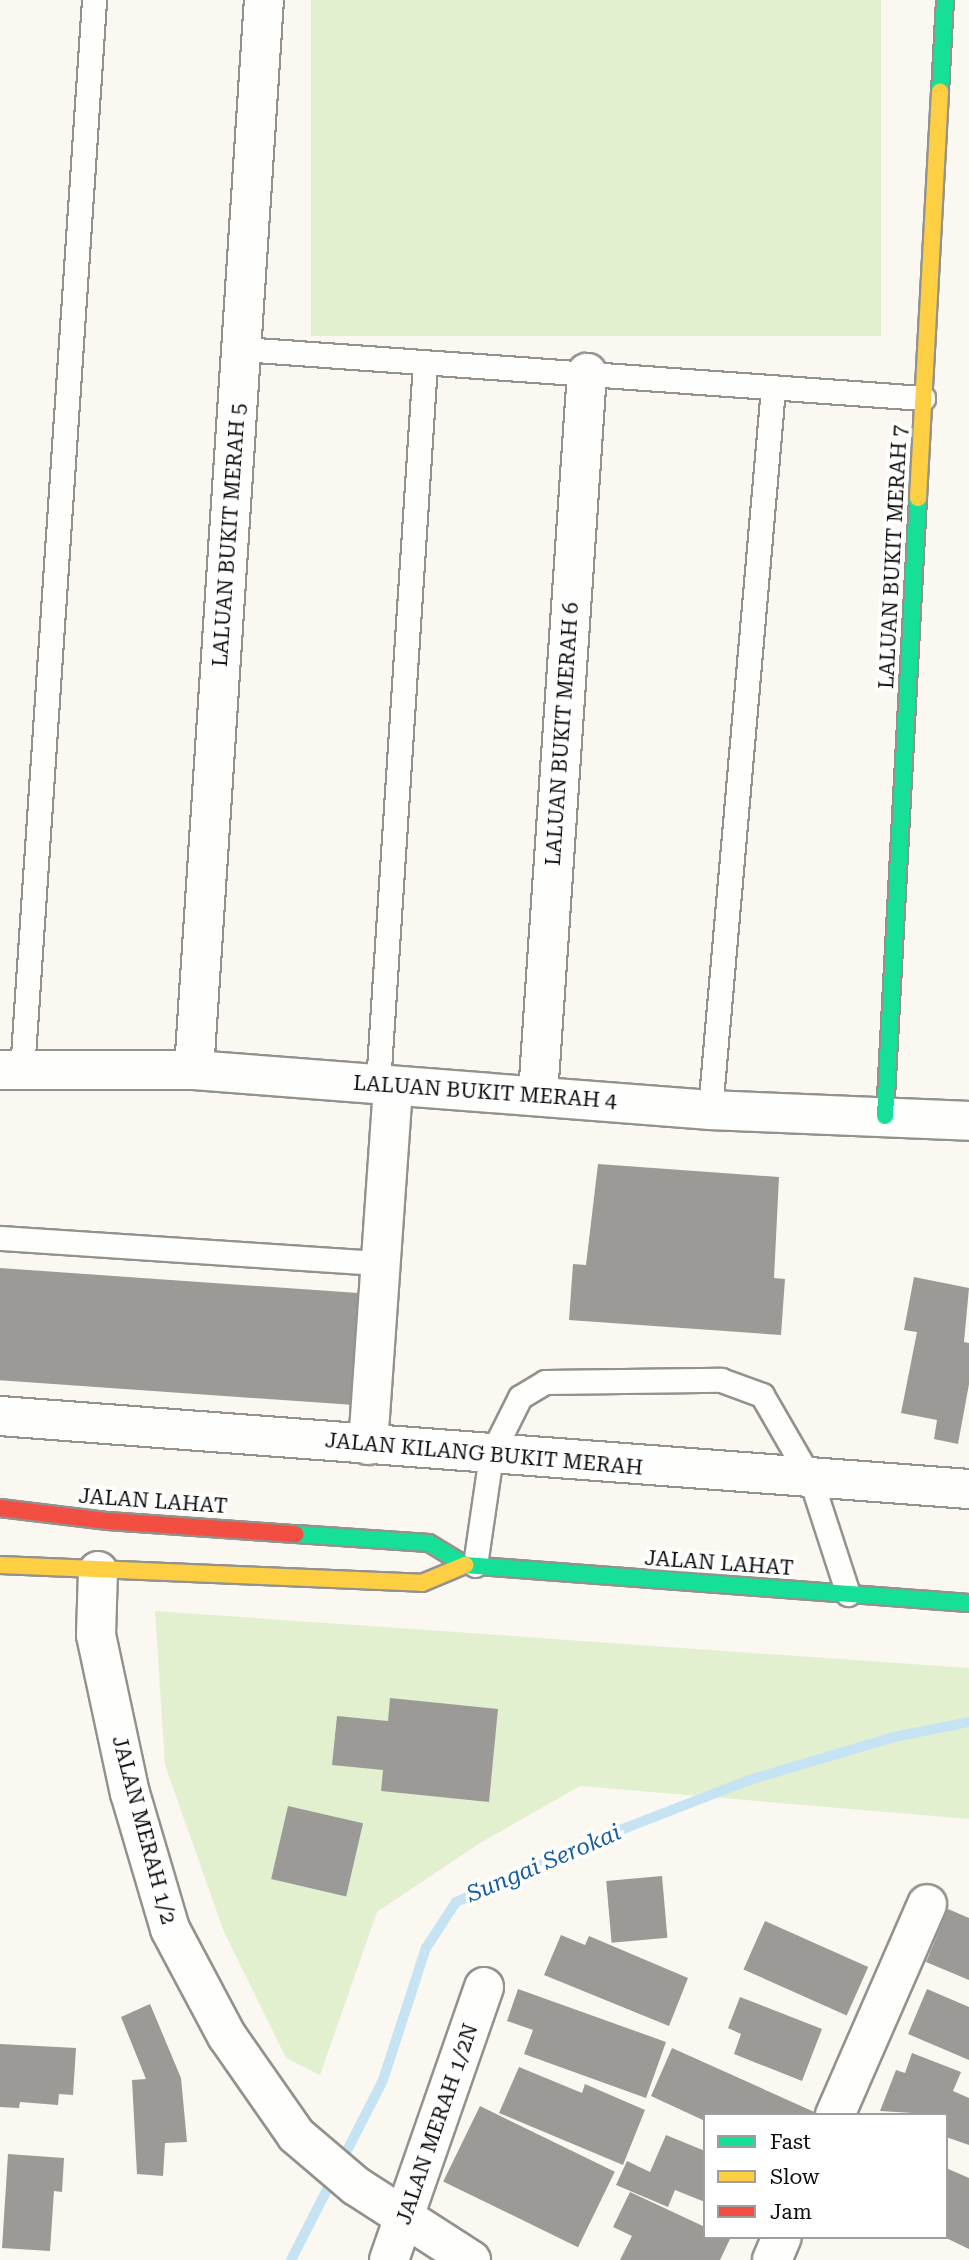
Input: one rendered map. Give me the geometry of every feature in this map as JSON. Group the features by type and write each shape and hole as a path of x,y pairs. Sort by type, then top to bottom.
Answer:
{"main road":[{"name":"LALUAN BUKIT MERAH 7","path":"885,1115 945,0"},
{"name":"JALAN LAHAT","path":"0,1508 108,1521 429,1543 470,1565 969,1603"},
{"path":"291,1551 369,1553 429,1543"},
{"path":"89,1560 145,1554"},
{"name":"JALAN LAHAT","path":"0,1565 89,1560 422,1583 470,1565"}],"street":[{"name":"LALUAN BUKIT MERAH 5","path":"194,1070 264,0"},
{"name":"LALUAN BUKIT MERAH 6","path":"538,1095 587,373"},
{"name":"LALUAN BUKIT MERAH 4","path":"11,1071 194,1070 710,1110 885,1115 969,1121"},
{"path":"368,1445 381,1263 386,1085"},
{"name":"JALAN KILANG BUKIT MERAH","path":"0,1416 811,1480 969,1489"},
{"name":"JALAN MERAH 1/2","path":"89,1560 96,1635 130,1793 170,1929 227,2036 296,2135 356,2186 471,2260"},
{"path":"836,2113 927,1904"},
{"name":"JALAN MERAH 1/2N","path":"389,2260 484,1987"},
{"path":"772,2260 781,2239"}],"lane":[{"path":"11,1071 94,0"},
{"path":"242,349 923,398"},
{"path":"386,1085 425,364"},
{"path":"710,1110 773,388"},
{"path":"0,1238 381,1263"},
{"path":"470,1565 491,1455 520,1397 545,1382 721,1380 762,1395 811,1480 848,1594"}],"green space":[{"path":"311,0 881,0 881,336 311,336"},
{"path":"155,1611 969,1668 969,1819 580,1786 480,1843 377,1912 320,2075 286,2058 224,1932 165,1765"}],"building":[{"path":"598,1164 779,1177 774,1278 785,1279 781,1335 569,1320 573,1264 586,1265"},
{"path":"0,1268 362,1293 354,1405 0,1380"},
{"path":"914,1277 969,1288 964,1342 969,1343 969,1384 958,1444 934,1439 937,1420 901,1413 917,1332 904,1330"},
{"path":"390,1698 498,1709 489,1802 381,1791 383,1770 332,1765 337,1716 388,1721"},
{"path":"288,1806 363,1823 346,1896 271,1879"},
{"path":"662,1876 667,1938 612,1943 606,1881"},
{"path":"948,1909 969,1918 969,1980 926,1962"},
{"path":"765,1921 868,1967 847,2015 743,1969"},
{"path":"561,1935 585,1945 589,1936 688,1978 669,2026 544,1975"},
{"path":"518,1989 666,2042 646,2098 524,2054 533,2030 507,2021"},
{"path":"927,1989 969,2007 969,2060 908,2034"},
{"path":"740,1997 822,2029 802,2081 734,2054 741,2034 728,2028"},
{"path":"150,2004 181,2078 187,2142 165,2143 163,2176 137,2174 132,2080 146,2079 121,2017"},
{"path":"0,2044 76,2048 73,2095 59,2094 58,2105 20,2102 19,2108 0,2107"},
{"path":"672,2048 817,2113 703,2113 703,2120 651,2096"},
{"path":"912,2053 961,2072 953,2091 969,2098 969,2145 948,2138 948,2113 880,2111 896,2070 905,2073"},
{"path":"519,2067 582,2093 585,2084 645,2110 623,2165 499,2113"},
{"path":"480,2106 615,2172 578,2247 443,2181"},
{"path":"666,2135 703,2150 703,2201 675,2190 668,2207 616,2185 627,2161 650,2172"},
{"path":"8,2154 64,2158 62,2192 54,2191 50,2251 2,2248"},
{"path":"948,2169 969,2178 969,2249 948,2239"},
{"path":"630,2192 703,2226 703,2239 730,2239 720,2260 620,2260 632,2236 613,2227"}],"waterway":[{"name":"Sungai Serokai","path":"291,2260 383,2080 426,1948 456,1902 610,1834 749,1780 894,1737 969,1722"}],"traffic: fast":[{"path":"940,92 945,0"},
{"path":"885,1116 918,498"},
{"path":"296,1534 429,1543 465,1565 969,1603"}],"traffic: slow":[{"path":"918,498 940,92"},
{"path":"0,1565 422,1583 465,1565"}],"traffic: jam":[{"path":"0,1508 108,1521 296,1534"}]}
